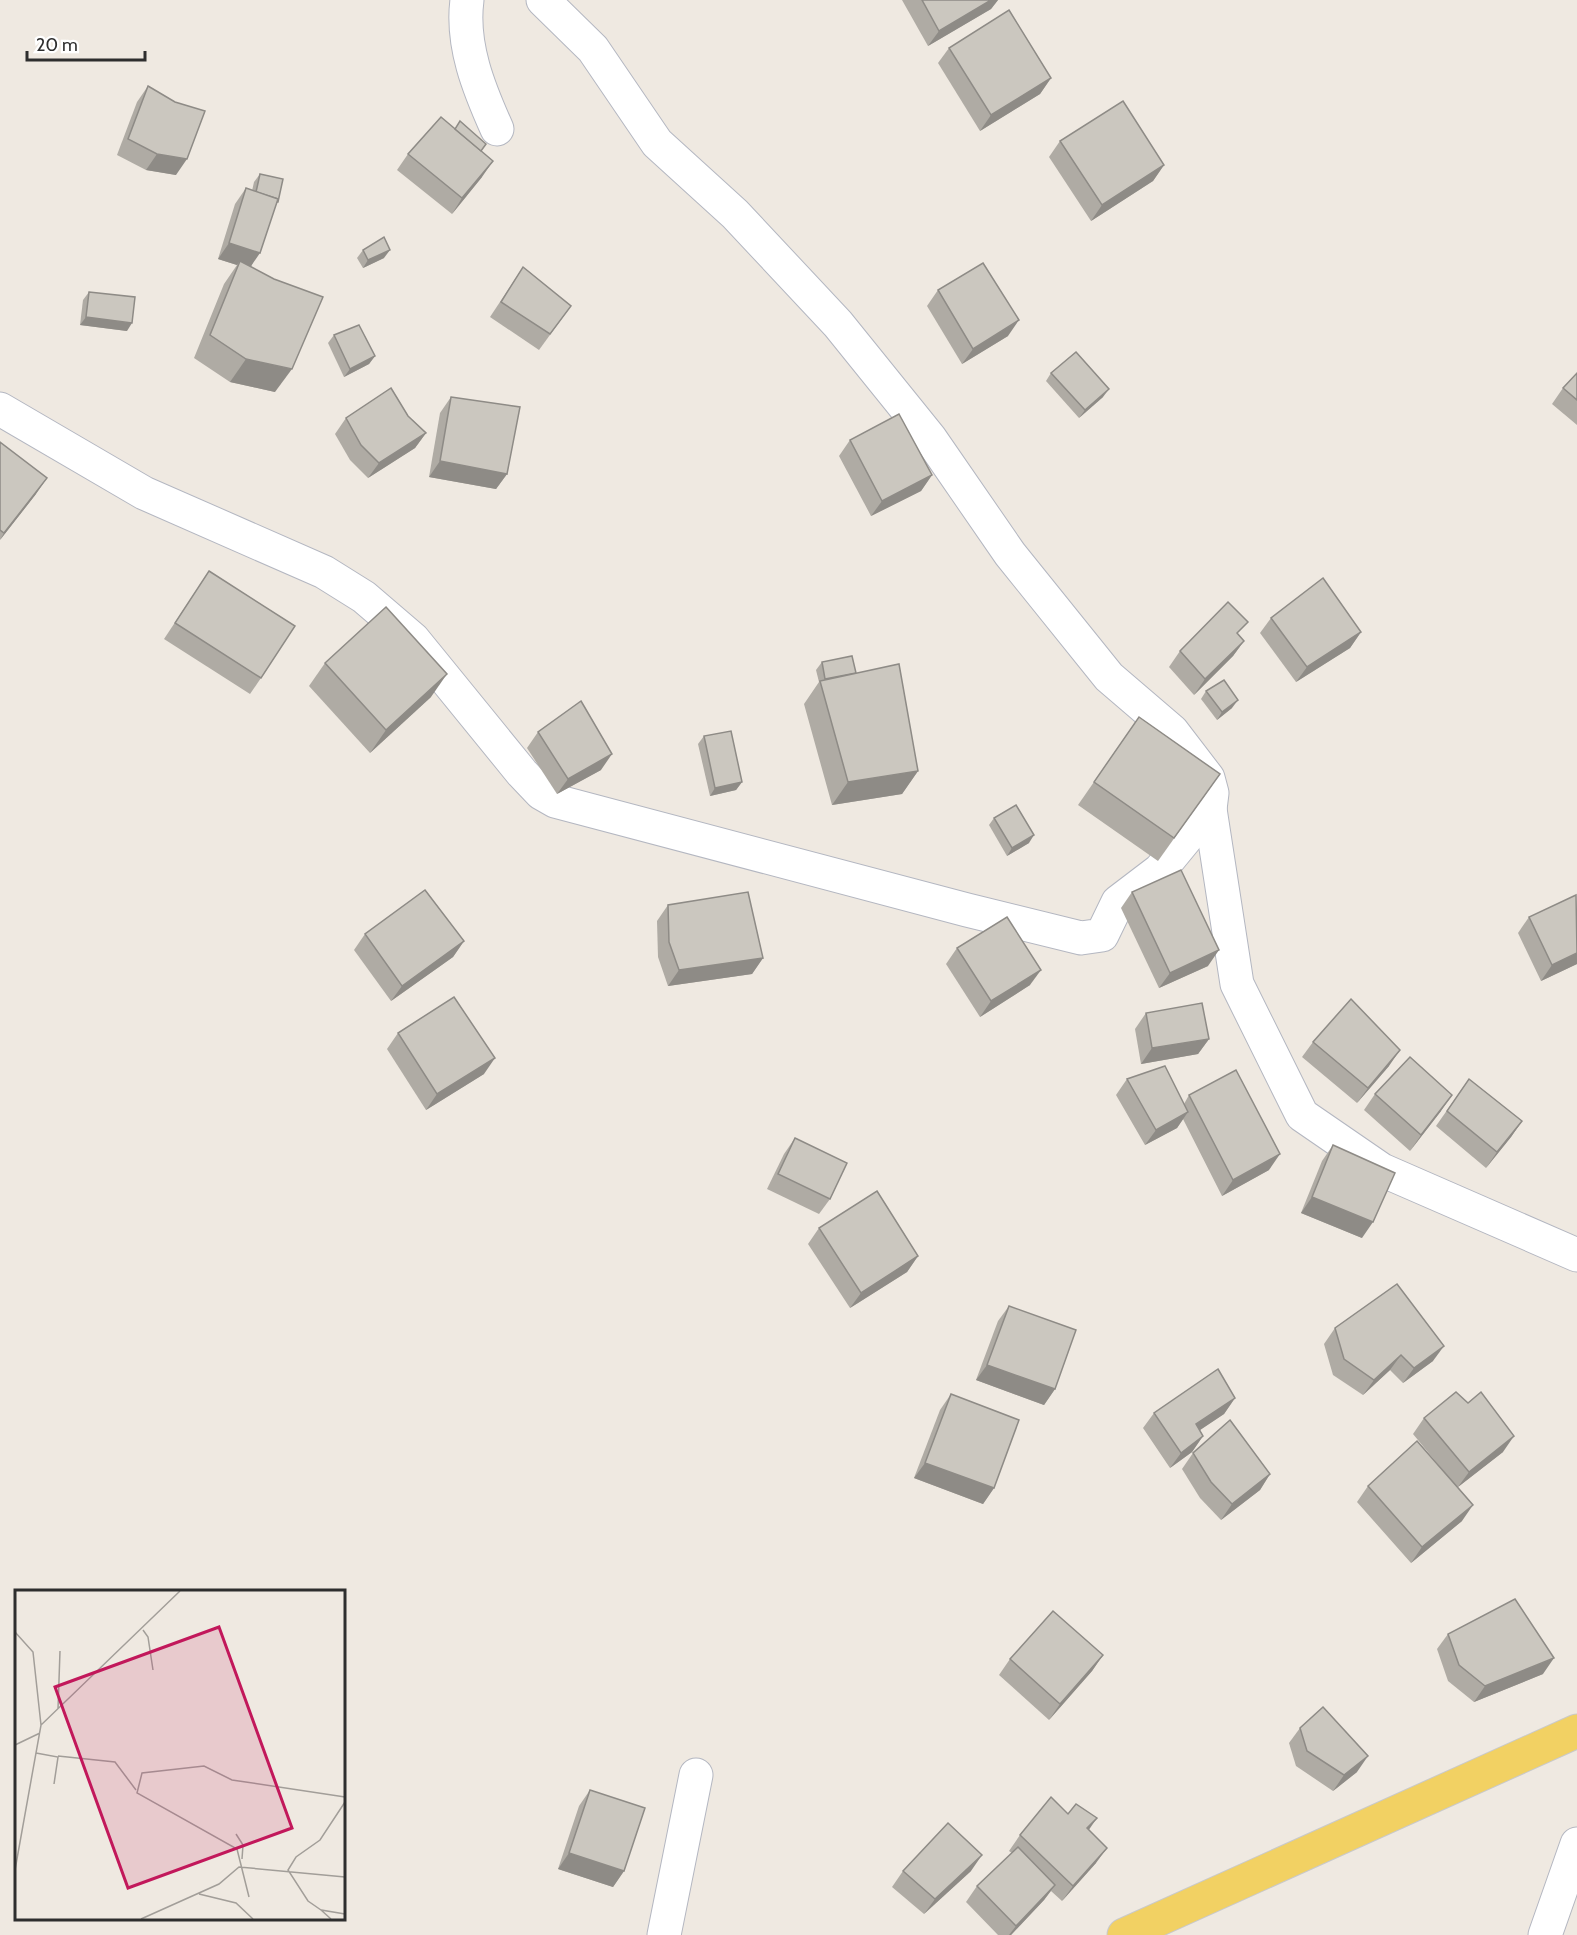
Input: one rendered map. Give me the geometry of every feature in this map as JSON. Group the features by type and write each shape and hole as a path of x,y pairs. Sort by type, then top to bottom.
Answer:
{"main road":[{"path":"1124,1935 1577,1731"}],"street":[{"path":"467,0 466,34 479,89 497,129"},
{"path":"543,0 593,49 657,142 735,214 838,324 930,438 1010,554 1102,668 1172,731 1208,778 1212,793 1210,809 1237,984 1302,1114 1382,1170 1577,1255"},
{"path":"0,409 144,493 324,572 364,597 413,639 522,772 541,793 555,801 1081,938 1094,938 1101,935 1118,902 1160,870 1210,809"},
{"path":"664,1935 696,1775"},
{"path":"1545,1935 1577,1844"}],"building":[{"path":"922,0 991,0 939,31"},
{"path":"1009,10 1051,78 991,115 949,48"},
{"path":"148,86 175,102 205,111 187,159 157,154 128,139"},
{"path":"1123,101 1164,165 1102,205 1060,141"},
{"path":"441,117 493,161 462,198 408,154"},
{"path":"460,121 486,144 481,151 455,129"},
{"path":"260,174 283,179 278,202 276,202 278,199 256,192"},
{"path":"246,188 278,199 260,253 229,243"},
{"path":"384,237 390,250 368,260 363,250"},
{"path":"240,261 274,279 323,297 292,369 246,359 210,335"},
{"path":"983,263 1019,320 973,349 938,290"},
{"path":"523,267 571,306 550,334 501,302"},
{"path":"89,292 135,297 132,323 86,317"},
{"path":"359,325 375,356 350,369 334,335"},
{"path":"1076,352 1109,389 1085,410 1051,373"},
{"path":"1577,373 1577,400 1563,388"},
{"path":"391,388 408,416 426,433 379,463 361,445 346,418"},
{"path":"451,397 520,407 507,474 440,461"},
{"path":"899,414 932,475 882,501 850,440"},
{"path":"0,442 47,478 4,533 0,530"},
{"path":"209,571 295,626 261,678 175,623"},
{"path":"1323,578 1361,632 1307,667 1271,618"},
{"path":"1228,602 1248,622 1237,633 1244,641 1205,679 1180,651"},
{"path":"386,607 447,674 386,730 325,663"},
{"path":"852,656 856,673 825,679 822,662"},
{"path":"899,664 918,771 848,782 820,681"},
{"path":"1224,680 1238,700 1222,712 1206,691"},
{"path":"581,701 612,754 568,779 538,732"},
{"path":"1139,717 1220,774 1174,838 1094,782"},
{"path":"731,731 742,782 715,788 704,736"},
{"path":"1016,805 1034,835 1012,848 994,818"},
{"path":"1181,870 1219,950 1170,973 1132,892"},
{"path":"425,890 464,941 402,986 365,934"},
{"path":"748,892 763,958 679,970 669,942 668,905"},
{"path":"1576,895 1577,953 1552,965 1529,917"},
{"path":"1007,917 1041,970 991,1001 957,948"},
{"path":"454,997 495,1058 437,1094 398,1033"},
{"path":"1351,999 1400,1050 1368,1088 1313,1042"},
{"path":"1202,1003 1209,1039 1152,1048 1146,1013"},
{"path":"1410,1057 1452,1095 1421,1135 1375,1094"},
{"path":"1165,1066 1188,1112 1156,1130 1127,1079"},
{"path":"1236,1070 1280,1154 1233,1180 1189,1095"},
{"path":"1469,1079 1522,1121 1497,1152 1447,1111"},
{"path":"795,1138 847,1163 830,1199 778,1174"},
{"path":"1333,1145 1395,1173 1373,1222 1312,1197"},
{"path":"877,1191 918,1256 861,1293 819,1228"},
{"path":"1397,1284 1444,1346 1414,1368 1401,1355 1374,1380 1344,1359 1335,1328"},
{"path":"1009,1306 1076,1330 1055,1389 987,1365"},
{"path":"1218,1369 1235,1398 1196,1424 1203,1436 1181,1453 1154,1413"},
{"path":"1456,1392 1468,1403 1481,1392 1514,1436 1469,1472 1424,1418"},
{"path":"951,1394 1019,1420 994,1488 925,1463"},
{"path":"1230,1420 1270,1474 1232,1504 1211,1482 1193,1453"},
{"path":"1417,1441 1473,1505 1422,1547 1368,1486"},
{"path":"1515,1599 1554,1658 1485,1686 1459,1665 1448,1634"},
{"path":"1053,1611 1103,1655 1060,1704 1010,1659"},
{"path":"1323,1707 1368,1756 1344,1775 1307,1751 1300,1728"},
{"path":"590,1790 645,1808 624,1871 569,1853"},
{"path":"1051,1797 1068,1814 1076,1804 1097,1818 1087,1828 1107,1848 1073,1886 1020,1835"},
{"path":"948,1823 982,1855 935,1899 903,1871"},
{"path":"1018,1847 1055,1885 1016,1926 977,1886"}]}
